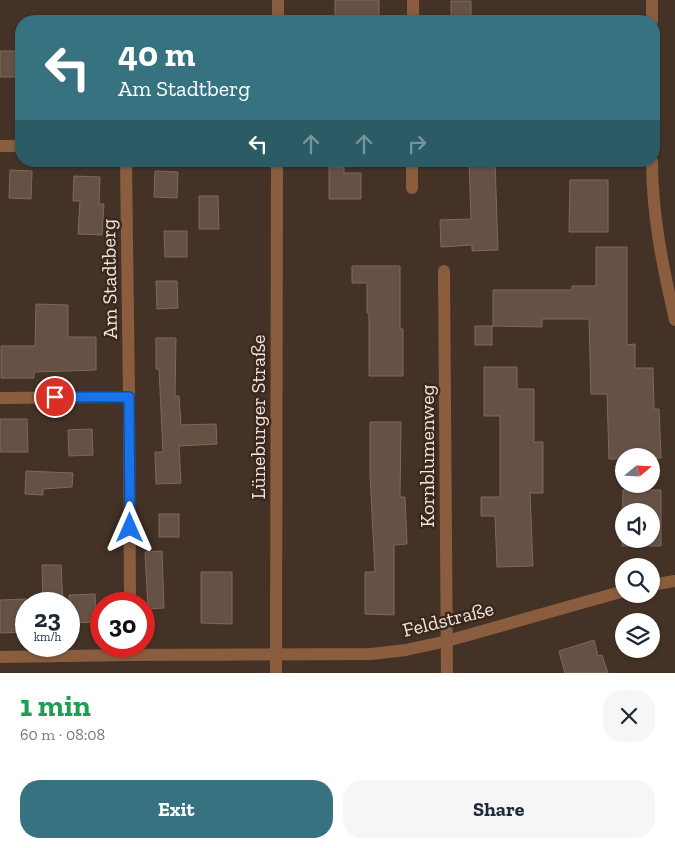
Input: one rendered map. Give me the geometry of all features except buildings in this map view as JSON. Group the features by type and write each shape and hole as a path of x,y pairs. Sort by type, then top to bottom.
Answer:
{"street":[{"path":"278,0 278,15"},
{"path":"413,15 414,0"},
{"path":"652,0 652,15"},
{"path":"0,146 15,146"},
{"name":"Am Stadtberg","path":"126,167 130,592"},
{"name":"Lüneburger Straße","path":"276,673 277,167"},
{"path":"412,167 412,188"},
{"path":"652,167 652,181 663,267 675,320"},
{"name":"Kornblumenweg","path":"444,271 447,673"},
{"path":"0,398 129,397"},
{"path":"660,584 675,582"},
{"name":"Feldstraße","path":"276,655 371,654 406,650 447,641 615,594"},
{"path":"155,652 276,655"},
{"path":"0,657 90,653"}],"route":[{"path":"55,397 129,397 130,528"}]}
